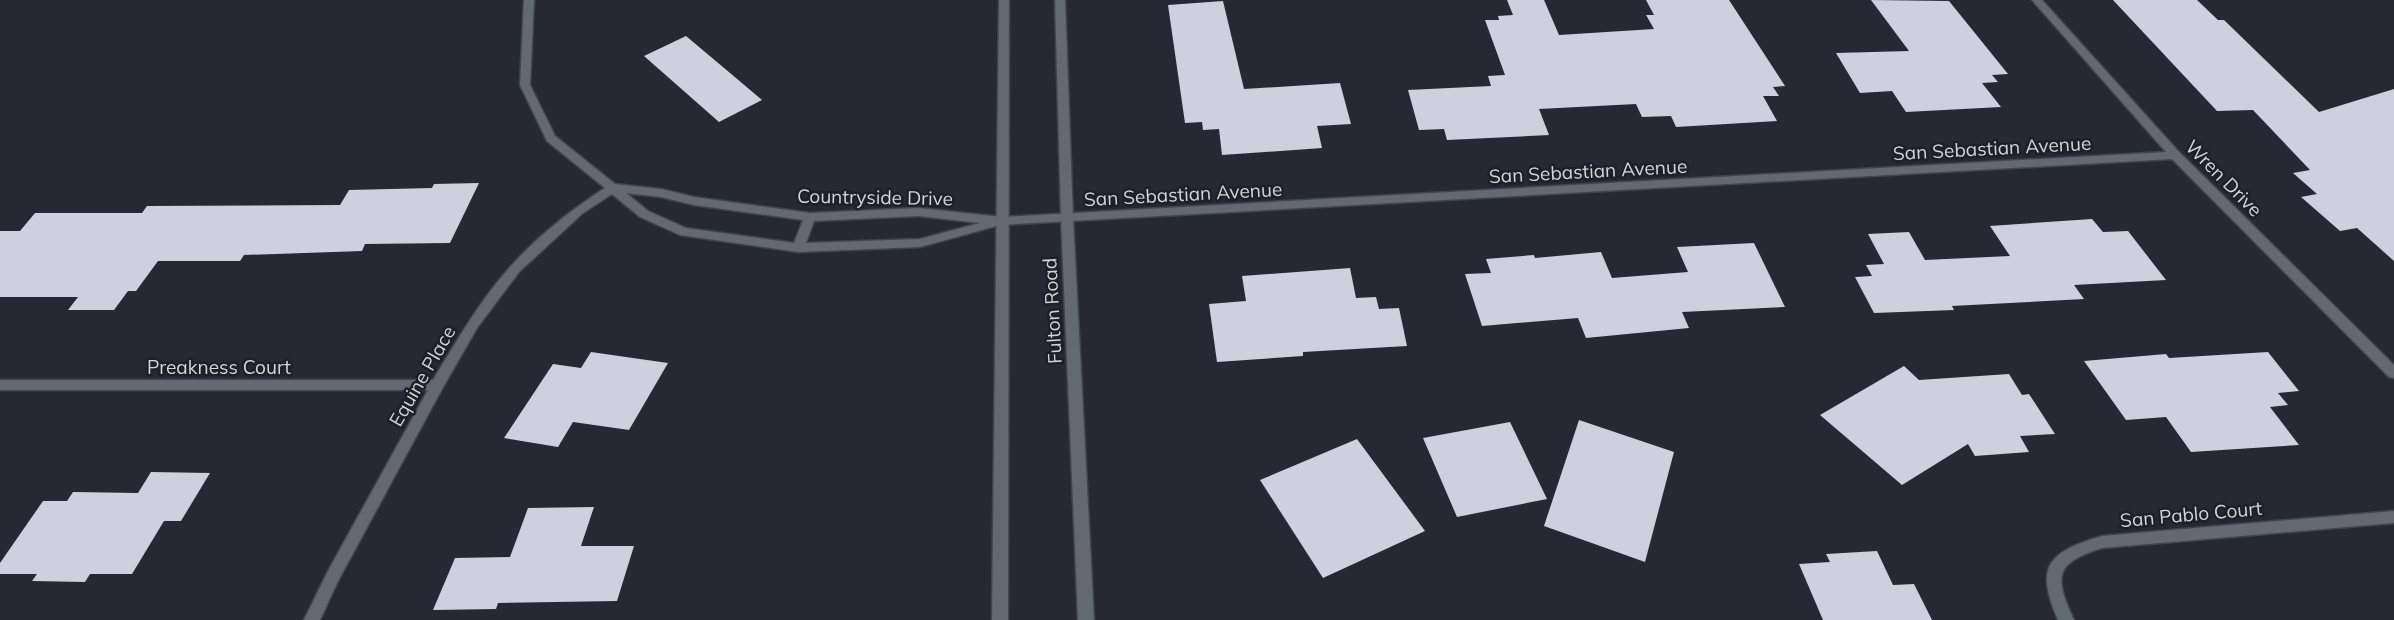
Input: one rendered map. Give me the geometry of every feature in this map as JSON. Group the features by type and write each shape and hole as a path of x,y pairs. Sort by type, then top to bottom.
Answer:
{"street":[{"name":"Countryside Drive","path":"529,0 525,85 551,138 644,214 684,232 798,248 920,243 1002,221"},
{"path":"1000,620 1004,0"},
{"name":"Fulton Road","path":"1060,0 1067,218 1086,620"},
{"name":"Wren Drive","path":"2037,0 2175,155 2394,374"},
{"name":"San Sebastian Avenue","path":"1002,221 2175,155"},
{"name":"Countryside Drive","path":"613,188 661,193 694,201 810,217 919,212 1002,221"},
{"name":"Equine Place","path":"312,620 333,576 437,385 473,325 515,269 580,210 613,188"},
{"path":"798,248 810,217"},
{"name":"Preakness Court","path":"0,385 437,385"},
{"name":"San Pablo Court","path":"2066,620 2054,588 2054,569 2064,556 2082,547 2102,542 2394,517"}],"building":[{"path":"1507,0 1544,0 1559,35 1654,29 1646,15 1654,15 1646,0 1729,0 1785,86 1773,87 1779,96 1763,96 1777,121 1676,127 1671,116 1642,117 1636,104 1539,109 1549,135 1447,140 1444,129 1419,130 1408,90 1491,86 1488,76 1505,75 1485,20 1499,20 1498,16 1513,15"},
{"path":"1871,0 1949,1 2008,74 1992,75 1998,82 1982,83 2001,107 1906,112 1892,91 1860,93 1836,53 1909,51"},
{"path":"2113,0 2197,0 2218,20 2224,20 2319,112 2394,89 2394,261 2357,228 2340,231 2301,197 2317,194 2293,173 2310,170 2253,110 2217,111"},
{"path":"1223,1 1244,89 1340,83 1351,124 1317,126 1322,148 1222,155 1219,129 1203,130 1202,122 1185,123 1168,5"},
{"path":"686,36 762,100 719,122 644,56"},
{"path":"479,183 450,243 365,244 362,251 244,255 240,261 158,261 136,291 128,291 114,310 68,310 78,297 0,297 0,231 20,231 35,213 142,213 147,206 340,205 349,190 432,188 434,184"},
{"path":"2092,219 2103,232 2128,231 2166,280 2074,285 2084,299 1952,306 1954,310 1874,313 1855,277 1872,276 1866,265 1884,264 1868,234 1909,232 1925,260 2010,256 1990,226"},
{"path":"1754,243 1785,307 1682,312 1689,328 1586,338 1578,318 1482,326 1465,274 1491,273 1486,259 1534,255 1535,258 1601,252 1612,278 1688,272 1677,247"},
{"path":"1350,268 1356,298 1376,297 1379,309 1399,308 1407,346 1303,352 1303,356 1217,362 1209,304 1246,301 1242,276"},
{"path":"591,352 668,363 629,430 573,422 558,447 504,438 553,364 581,368"},
{"path":"2268,352 2299,391 2278,393 2288,405 2270,407 2299,445 2191,452 2166,417 2126,420 2084,361 2166,354 2169,358"},
{"path":"1904,366 1919,380 2009,374 2022,395 2029,394 2055,434 2020,436 2029,452 1975,456 1968,444 1902,485 1820,415"},
{"path":"1579,420 1674,452 1645,562 1544,526"},
{"path":"1510,422 1547,499 1457,517 1423,438"},
{"path":"1357,439 1425,531 1323,578 1260,480"},
{"path":"151,472 210,473 181,521 164,521 132,574 90,574 85,582 32,581 37,574 0,574 0,563 43,501 67,501 73,492 138,493"},
{"path":"594,507 581,546 634,546 617,601 498,603 496,609 433,610 455,558 510,557 528,508"},
{"path":"1877,551 1893,585 1914,584 1932,620 1823,620 1799,564 1830,562 1826,554"}]}
